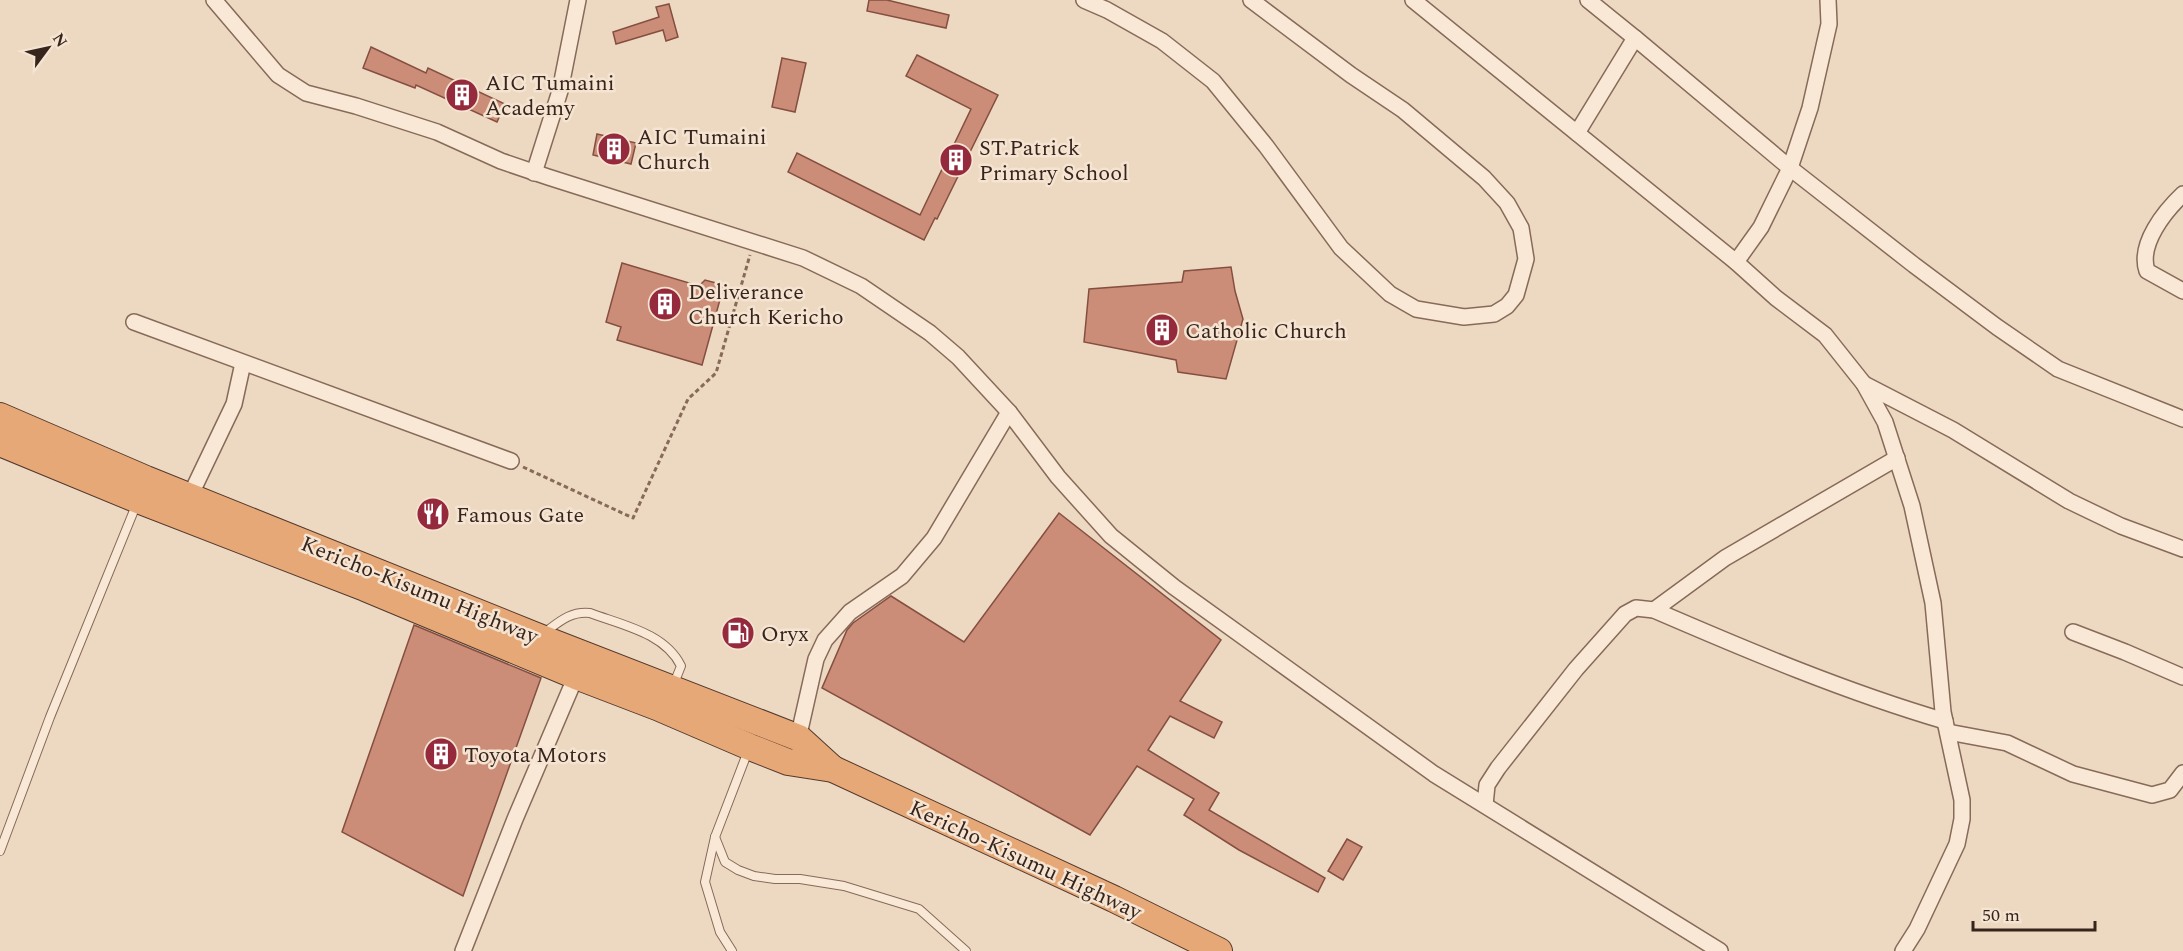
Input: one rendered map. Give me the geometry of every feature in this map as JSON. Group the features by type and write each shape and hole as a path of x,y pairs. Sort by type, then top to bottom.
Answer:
{"highway":[{"name":"Kericho-Kisumu Highway","path":"0,416 142,490 365,588 533,646 576,676 666,699 799,738 833,769"},
{"name":"Kericho-Kisumu Highway","path":"0,443 142,490 190,496 533,646 666,699 750,747 788,762 833,769 1114,899 1219,951"}],"street":[{"path":"214,0 278,75 306,93 356,106 436,132 501,161 803,258 861,286 958,357 1009,412 1058,477 1111,536 1174,587 1434,774 1720,951"},
{"path":"534,172 560,91 578,0"},
{"path":"1084,0 1107,10 1162,41 1213,81 1266,146 1341,248 1390,294 1416,309 1464,317 1494,314 1507,306 1516,295 1526,259 1521,228 1507,203 1484,178 1403,110 1351,75 1251,0"},
{"path":"1413,0 1736,262 1776,298 1825,335 1864,384 1885,422 1912,506 1933,603 1947,726 1962,800 1958,844 1917,928 1903,951"},
{"path":"1588,0 1790,168 1914,266 1997,327 2058,369 2183,419"},
{"path":"1736,262 1761,227 1790,168 1810,108 1829,24 1828,0"},
{"path":"1577,133 1635,38"},
{"path":"2183,194 2158,223 2145,256 2147,271 2183,291"},
{"path":"134,322 511,461"},
{"path":"190,496 234,404 243,363"},
{"path":"1864,384 1953,430 2069,501 2121,526 2183,549"},
{"path":"788,762 799,738 816,659 825,640 850,612 902,576 934,538 1009,412"},
{"path":"1654,610 1725,558 1897,458"},
{"path":"1485,805 1486,785 1498,768 1576,669 1625,614 1636,608 1654,610 1947,726 2007,743 2073,774 2152,795 2169,790 2183,773"},
{"path":"2073,632 2183,677"},
{"path":"463,951 515,819 576,676"}],"lane":[{"path":"0,851 50,717 142,490"},
{"path":"533,646 566,617 582,612 650,636 666,644 681,666 666,699"},
{"path":"732,951 720,932 705,882 715,837 750,747"},
{"path":"715,837 725,862 738,870 754,876 800,879 844,886 919,909 966,951"}],"path":[{"path":"511,461 633,518 688,399 716,373 754,242"}],"building":[{"path":"869,0 887,0 949,15 946,28 867,11"},
{"path":"669,4 678,37 666,41 663,30 616,44 613,32 659,17 656,7"},
{"path":"371,47 426,73 428,68 505,104 497,122 416,85 415,88 363,68"},
{"path":"917,55 998,95 937,219 935,218 924,240 788,172 797,153 920,215 971,109 906,76"},
{"path":"782,58 806,63 795,112 772,107"},
{"name":"AIC Tumaini Church","path":"597,134 636,143 631,164 593,155"},
{"name":"Deliverance Church Kericho","path":"622,263 699,286 705,280 724,285 702,365 617,340 621,327 606,322"},
{"name":"Catholic Church","path":"1231,267 1243,319 1226,379 1178,372 1176,360 1084,342 1089,289 1182,282 1184,271"},
{"path":"1059,513 1221,640 1180,701 1222,722 1214,738 1170,716 1148,750 1219,793 1209,810 1325,878 1318,892 1239,850 1184,815 1194,799 1137,766 1090,835 822,688 847,630 853,623 891,596 964,642"},
{"name":"Toyota Motors","path":"414,625 541,678 463,896 342,832"},
{"path":"1347,839 1362,847 1343,880 1328,871"}],"place":[{"name":"AIC Tumaini Academy","path":"462,95"},
{"name":"AIC Tumaini Church","path":"614,149"},
{"name":"ST.Patrick Primary School","path":"956,160"},
{"name":"Deliverance Church Kericho","path":"665,304"},
{"name":"Catholic Church","path":"1162,330"},
{"name":"Famous Gate","path":"433,514"},
{"name":"Oryx","path":"738,633"},
{"name":"Toyota Motors","path":"441,754"}]}
